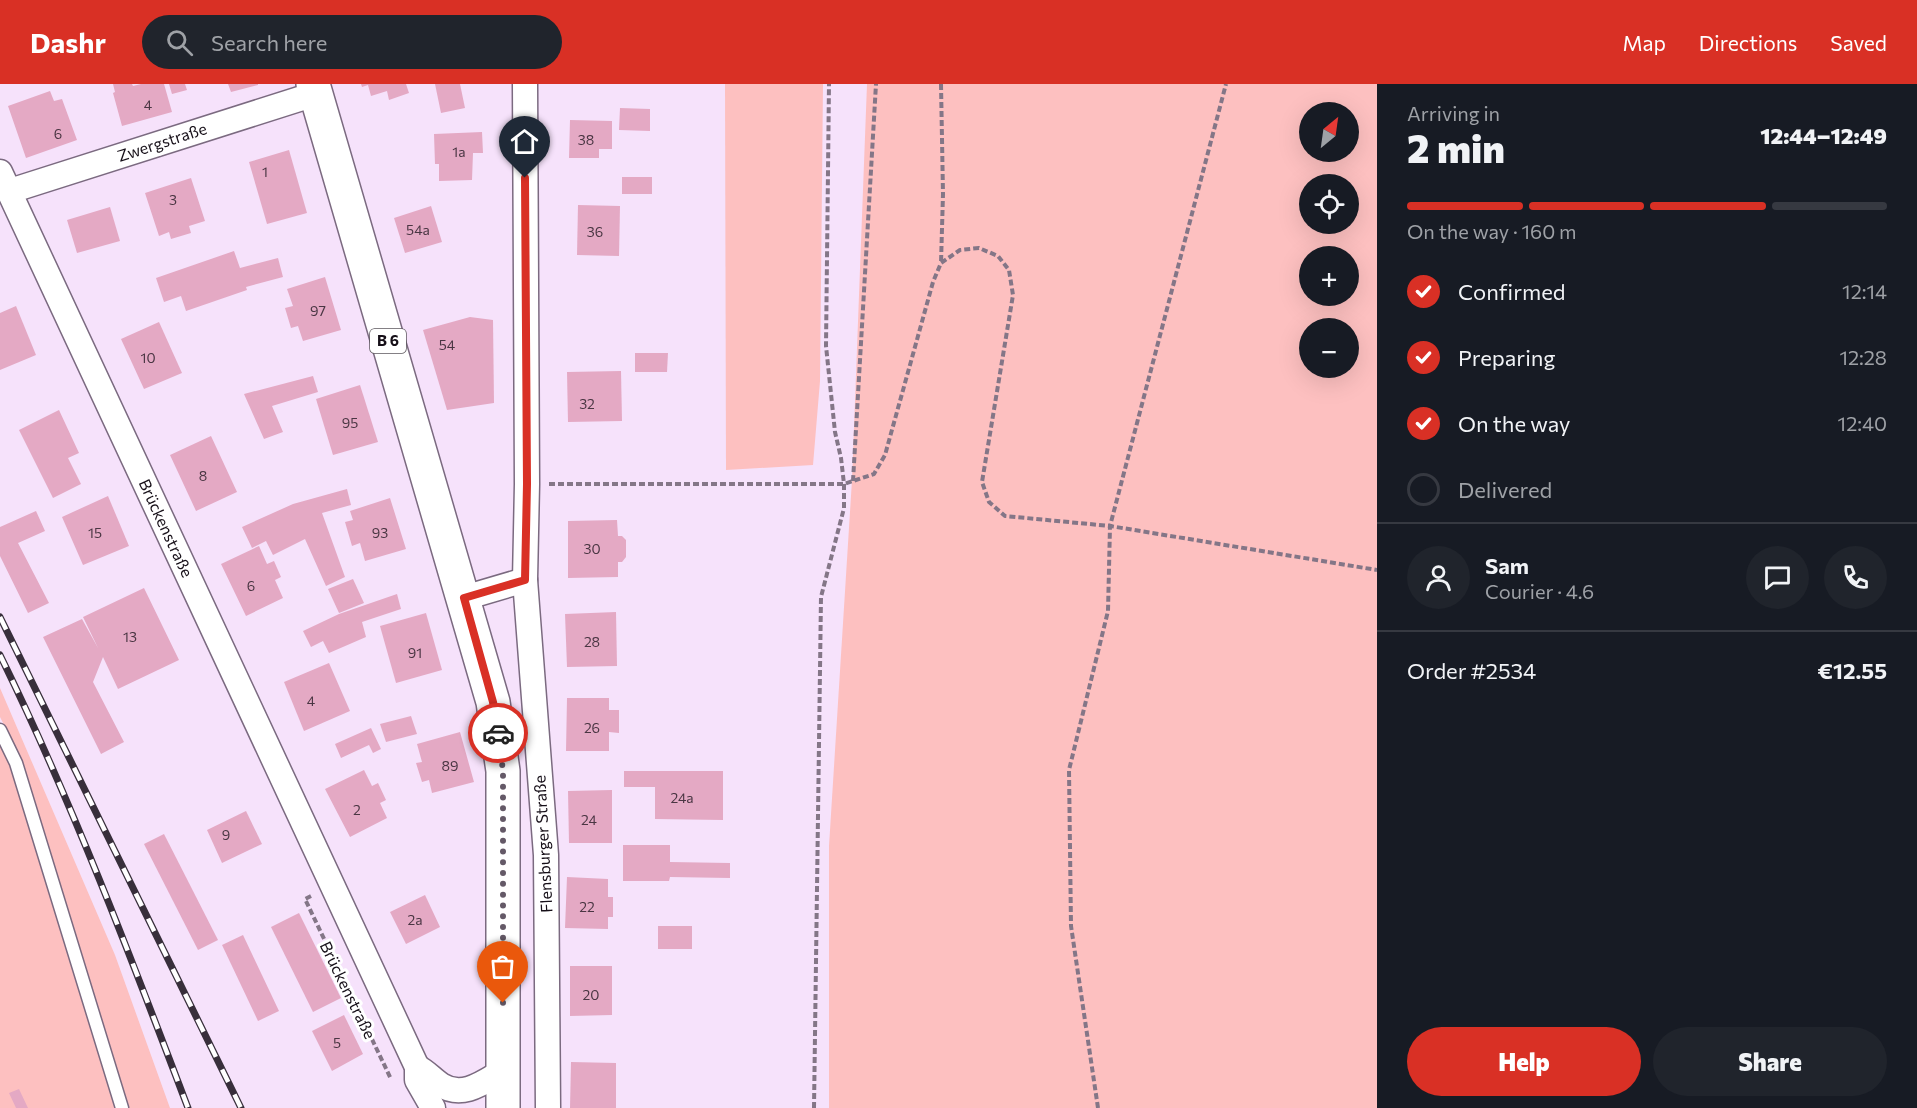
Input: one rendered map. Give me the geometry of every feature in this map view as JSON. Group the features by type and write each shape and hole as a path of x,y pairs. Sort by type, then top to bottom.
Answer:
{"main road":[{"name":"B 6","path":"314,89 493,702 503,771 503,1108"}],"street":[{"name":"Flensburger Straße","path":"525,84 527,484 525,580 546,855 548,1108"},
{"name":"Zwergstraße","path":"5,182 314,89"},
{"name":"Brückenstraße","path":"5,182 417,1067 417,1080 433,1108"},
{"path":"464,598 525,580"},
{"name":"Brückenstraße","path":"417,1067 428,1072 440,1084 456,1091 473,1089 503,1071"}],"lane":[{"path":"0,730 16,763 122,1108"}],"path":[{"path":"814,1108 821,597 844,508 844,484 835,432 826,346 829,84"},
{"path":"853,481 876,84"},
{"path":"527,484 844,484 874,474 885,455 933,282 941,263 943,194 940,84"},
{"path":"1098,1108 1071,926 1069,770 1108,611 1110,526 1226,84"},
{"path":"941,263 960,250 979,249 998,256 1009,270 1013,295 982,482 989,502 1005,516 1110,526 1377,570"},
{"name":"Brückenstraße","path":"332,884 305,900 395,1087"}],"shaded area":[{"path":"725,84 823,84 820,381 813,465 726,470"},
{"path":"867,84 1377,84 1377,1108 829,1108 829,846 852,480"},
{"path":"0,688 115,955 170,1108 129,1108 22,761 0,717"},
{"path":"0,744 11,767 115,1108 0,1108"}],"building":[{"path":"113,84 132,84 133,86 164,84 172,112 122,126 113,93 115,92"},
{"path":"169,84 185,84 187,90 172,94"},
{"path":"228,84 258,84 258,85 231,92"},
{"path":"361,84 406,84 409,93 389,100 387,91 371,96 368,85 362,87"},
{"path":"435,84 460,84 465,108 441,113"},
{"path":"50,91 54,101 62,99 77,140 26,158 8,106"},
{"path":"620,108 650,109 650,131 619,130"},
{"path":"570,120 612,121 612,149 599,149 599,158 569,158"},
{"path":"482,132 483,153 473,153 472,180 439,181 439,164 435,164 434,134"},
{"path":"289,150 307,213 267,224 249,162"},
{"path":"622,177 652,177 652,194 622,194"},
{"path":"191,178 205,221 189,226 191,233 171,239 169,232 159,236 145,193"},
{"path":"578,205 620,206 619,256 577,255"},
{"path":"431,206 442,242 405,253 394,218"},
{"path":"110,207 120,241 77,253 67,220"},
{"path":"234,251 240,268 278,258 283,277 246,287 247,290 186,311 181,296 164,302 156,278"},
{"path":"325,277 341,330 303,341 298,326 291,328 285,308 293,306 287,289"},
{"path":"16,306 36,355 0,370 0,313"},
{"path":"470,317 493,320 494,403 447,410 423,330"},
{"path":"159,322 182,373 144,389 121,339"},
{"path":"635,353 668,353 667,372 635,372"},
{"path":"621,371 622,421 568,422 567,372"},
{"path":"313,376 318,392 272,406 283,432 264,439 244,394"},
{"path":"360,385 378,442 333,455 316,399"},
{"path":"59,410 79,453 68,458 81,484 53,498 19,430"},
{"path":"211,436 237,492 196,511 170,455"},
{"path":"347,489 351,505 322,513 345,577 326,586 305,539 273,555 266,541 252,548 242,527 293,504"},
{"path":"108,496 129,546 83,565 62,517"},
{"path":"390,498 406,549 365,561 360,543 352,546 345,522 353,520 350,511"},
{"path":"36,511 45,531 18,543 49,603 28,613 0,556 0,527"},
{"path":"617,520 618,536 626,540 626,557 622,562 618,562 618,577 568,578 568,521"},
{"path":"259,546 267,564 274,561 281,577 275,580 283,598 246,616 221,564"},
{"path":"353,579 364,603 339,613 328,589"},
{"path":"144,588 179,660 118,689 103,657 93,682 124,742 101,754 43,637 82,619 98,648 83,617"},
{"path":"397,594 401,609 362,622 366,637 329,653 323,641 311,647 303,631 339,614"},
{"path":"616,612 617,666 567,667 565,614"},
{"path":"426,613 442,670 396,683 380,626"},
{"path":"329,663 350,711 304,731 284,682"},
{"path":"567,698 609,698 609,710 619,710 619,733 609,732 609,751 566,751"},
{"path":"411,716 417,734 386,742 380,724"},
{"path":"371,728 381,749 373,753 369,745 341,758 335,744"},
{"path":"460,732 474,782 432,793 429,780 422,782 416,763 422,762 417,744"},
{"path":"364,770 372,786 378,783 386,800 380,803 387,818 350,837 325,789"},
{"path":"624,771 723,771 723,820 655,819 655,787 624,787"},
{"path":"612,790 612,843 569,843 568,791"},
{"path":"246,811 262,844 222,863 207,830"},
{"path":"164,834 218,940 198,950 144,844"},
{"path":"623,845 670,845 670,862 730,863 730,878 670,877 669,881 623,881"},
{"path":"567,877 608,879 608,897 613,897 613,917 608,917 608,929 565,928"},
{"path":"425,895 440,927 406,944 390,912"},
{"path":"299,913 341,998 313,1012 271,927"},
{"path":"658,926 692,926 692,949 658,949"},
{"path":"243,935 279,1011 258,1021 222,945"},
{"path":"570,966 612,966 612,1015 570,1016"},
{"path":"344,1015 363,1054 332,1071 312,1031"},
{"path":"571,1062 616,1063 616,1108 570,1108"},
{"path":"19,1089 28,1108 16,1108 9,1093"}],"railway":[{"path":"0,617 241,1108"},
{"path":"0,655 76,823 188,1108"}],"way so far":[{"path":"498,733 503,771 503,1003"}],"route":[{"path":"498,733 493,702 464,598 525,580 527,484 525,178"}]}
